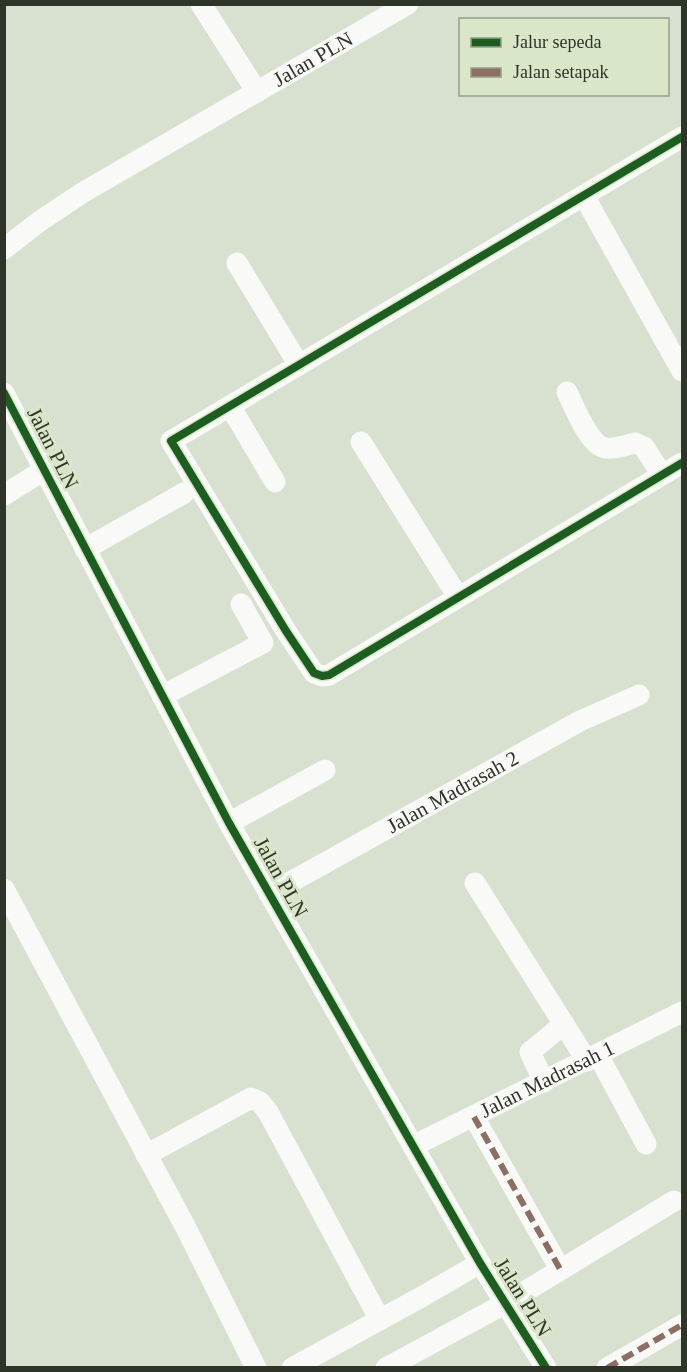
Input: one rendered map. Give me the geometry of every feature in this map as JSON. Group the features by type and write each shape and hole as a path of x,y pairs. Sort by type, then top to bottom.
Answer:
{"street":[{"path":"201,4 258,92"},
{"name":"Jalan PLN","path":"4,249 82,193 408,4"},
{"path":"682,137 171,441 286,631 314,673 322,676 329,675 682,463"},
{"path":"584,196 682,371"},
{"path":"237,263 299,365"},
{"path":"567,392 589,434 602,447 610,448 635,442 644,447 662,475"},
{"name":"Jalan PLN","path":"4,393 229,823 480,1263 546,1368"},
{"path":"230,406 275,482"},
{"path":"361,442 458,597"},
{"path":"4,495 44,470"},
{"path":"86,549 184,493"},
{"path":"162,696 263,643 241,604"},
{"name":"Jalan Madrasah 2","path":"269,894 580,721 639,695"},
{"path":"229,823 325,770"},
{"path":"475,883 564,1024 592,1058 646,1144"},
{"path":"4,889 146,1155 256,1368"},
{"name":"Jalan Madrasah 1","path":"412,1146 682,1012"},
{"path":"544,1082 530,1052 564,1024"},
{"path":"146,1155 252,1098 260,1102 268,1112 380,1320"},
{"path":"474,1117 561,1269"},
{"path":"386,1368 506,1303 674,1201"},
{"path":"292,1368 480,1263"},
{"path":"607,1368 682,1325"}],"marked path":[{"path":"474,1117 560,1269"},
{"path":"607,1368 682,1325"}],"cycle path":[{"path":"682,137 171,441 286,631 314,673 322,676 329,675 682,463"},
{"path":"4,393 229,823 480,1263 546,1368"}]}
